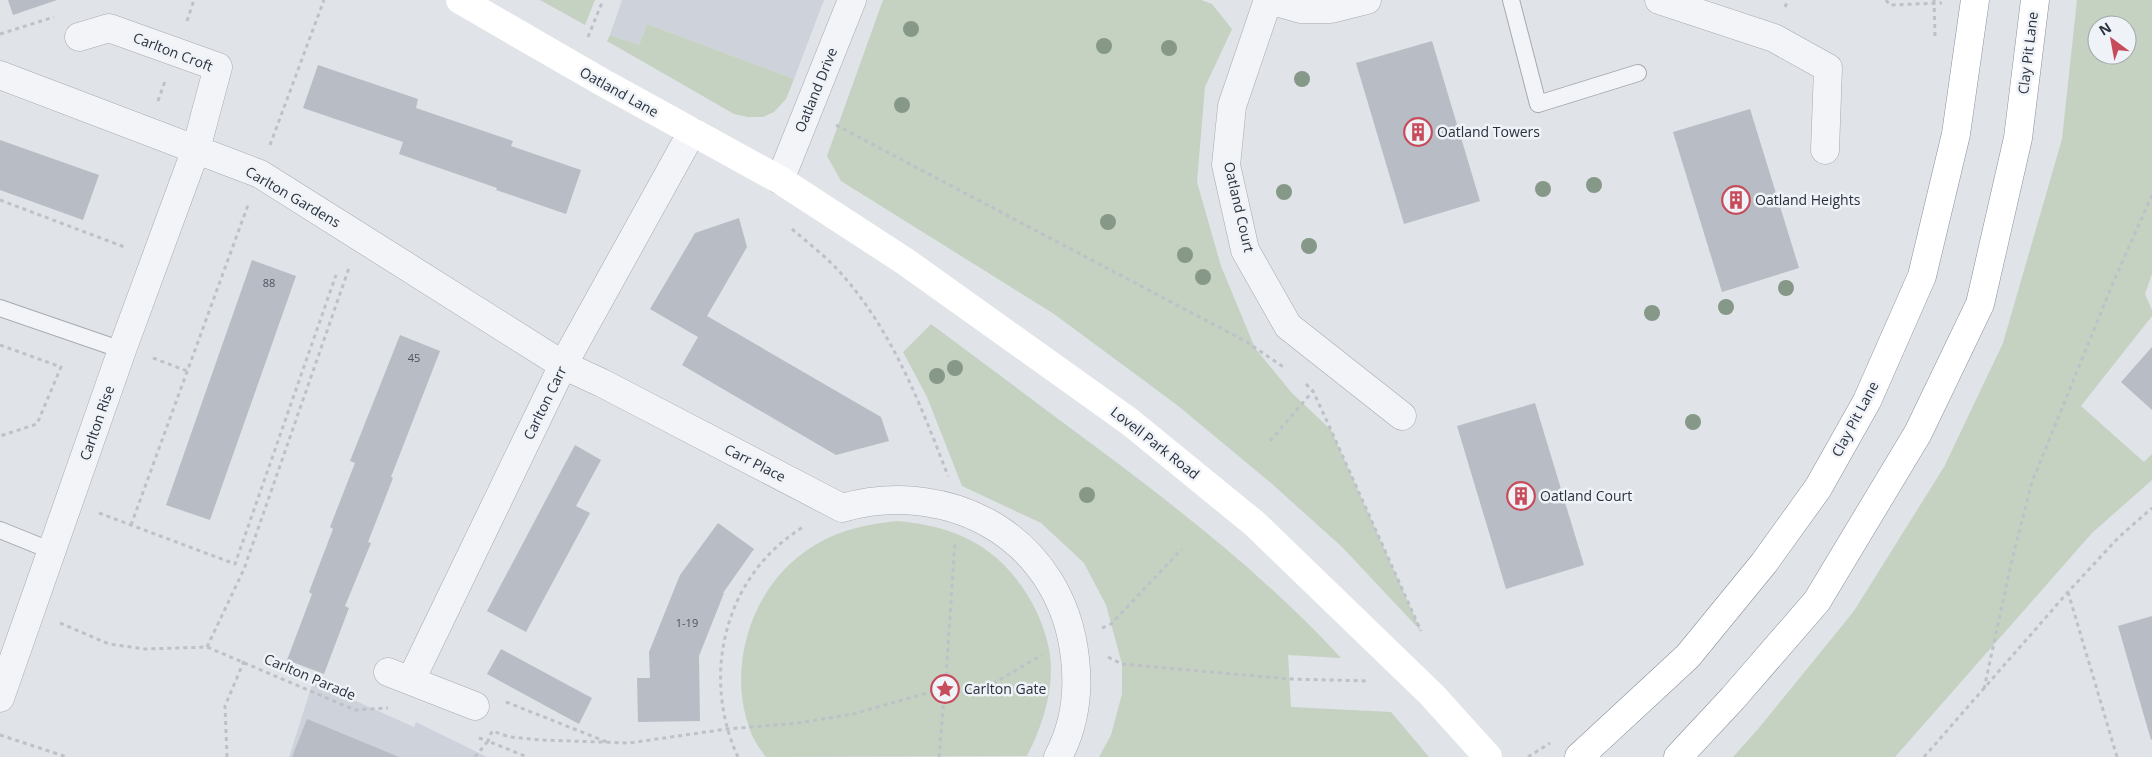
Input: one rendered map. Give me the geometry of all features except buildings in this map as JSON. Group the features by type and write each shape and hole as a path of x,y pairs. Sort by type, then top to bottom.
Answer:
{"main road":[{"name":"Oatland Lane","path":"460,0 588,74 780,180"},
{"name":"Clay Pit Lane","path":"1678,757 1733,698 1817,600 1918,433 1980,304 2018,138 2035,0"},
{"name":"Clay Pit Lane","path":"1579,757 1688,656 1764,564 1818,488 1867,401 1922,276 1956,134 1975,1"},
{"name":"Lovell Park Road","path":"780,180 906,262 1130,422 1256,524 1432,695 1488,757"}],"street":[{"name":"Oatland Drive","path":"780,180 852,0"},
{"path":"1268,0 1301,9 1331,9 1368,0"},
{"name":"Oatland Court","path":"1268,0 1232,106 1226,165 1245,250 1288,326 1402,416"},
{"path":"1659,0 1774,38 1828,68 1825,150"},
{"name":"Carlton Croft","path":"79,37 108,28 218,68 196,149"},
{"name":"Carlton Gardens","path":"0,74 260,174 563,365"},
{"name":"Carlton Carr","path":"475,706 399,676 563,365 692,132"},
{"name":"Carlton Rise","path":"0,698 122,350 196,149"},
{"name":"Carr Place","path":"563,365 602,383 842,508"},
{"path":"842,508 861,502 902,499 931,502 959,509 983,520 1004,533 1039,567 1062,604 1073,641 1077,673 1076,698 1071,722 1058,757"}],"lane":[{"path":"1511,0 1538,104 1638,73"},
{"path":"0,308 122,350"},
{"path":"0,530 52,551"}],"path":[{"path":"131,525 324,0"},
{"path":"588,37 602,0"},
{"path":"1886,0 1890,5 1975,1"},
{"path":"1934,2 1935,44"},
{"path":"0,34 62,14 79,37"},
{"path":"833,124 1244,341 1292,372"},
{"path":"1984,689 2011,564 2032,482 2113,283 2152,195"},
{"path":"0,200 155,259"},
{"path":"790,226 837,269 875,317 917,395 959,509 955,533 946,676"},
{"path":"207,646 244,569 360,237"},
{"path":"69,503 235,564 336,275"},
{"path":"0,345 61,367 37,424 0,436"},
{"path":"152,358 187,370"},
{"path":"1270,441 1335,363"},
{"path":"1306,384 1312,391 1421,632"},
{"path":"738,757 727,729 720,686 720,664 729,620 737,600 762,562 778,546 796,531 818,518 842,508"},
{"path":"1924,757 2068,592 2119,537 2152,508"},
{"path":"946,676 952,680 955,686 971,691 987,687 1049,650 1111,624 1182,548"},
{"path":"2068,592 2117,757"},
{"name":"Carlton Parade","path":"30,611 108,644 145,649 207,646 355,710 391,708"},
{"path":"1073,641 1122,664 1289,679 1376,681"},
{"path":"227,757 225,706 244,661"},
{"path":"946,676 934,682 934,691 938,696 944,698 951,695 955,686"},
{"path":"475,757 488,741 492,731 510,737 610,744 727,729 798,723 852,714 934,691"},
{"path":"475,706 483,693 610,744"},
{"path":"939,757 944,698"},
{"path":"0,735 67,757"},
{"path":"470,735 527,757"},
{"path":"1528,757 1557,738"}],"shaded area":[{"path":"622,0 824,0 794,79 647,24 639,45 610,35"},
{"path":"313,682 414,727 416,722 487,757 289,757"}],"green space":[{"path":"540,0 595,0 585,25"},
{"path":"883,0 1201,0 1212,4 1232,29 1205,87 1197,182 1221,266 1255,348 1291,392 1331,430 1421,631 1342,547 1271,483 1177,405 1054,314 841,181 827,156"},
{"path":"2077,0 2152,0 2152,274 2145,294 2152,310 2152,316 2081,406 2144,462 2152,454 2152,480 2092,533 1895,757 1733,757 1854,611 1944,467 2003,343 2062,139"},
{"path":"647,24 794,79 786,99 774,112 763,117 748,117 734,114 607,41 610,35 639,45"},
{"path":"931,324 1197,525 1257,575 1314,629 1341,658 1288,655 1291,707 1391,712 1429,757 1099,757 1111,735 1122,694 1122,664 1106,605 1084,563 1041,523 962,486 927,397 903,352"},
{"path":"898,521 940,528 972,541 988,551 1016,579 1037,612 1049,649 1051,677 1043,718 1027,756 766,757 756,743 749,727 743,702 741,676 744,650 751,624 762,601 776,579 794,560 825,539 855,528"}],"place":[{"name":"Oatland Towers","path":"1418,132"},
{"name":"Oatland Heights","path":"1736,200"},
{"name":"Oatland Court","path":"1521,496"},
{"name":"Carlton Gate","path":"945,689"}]}
